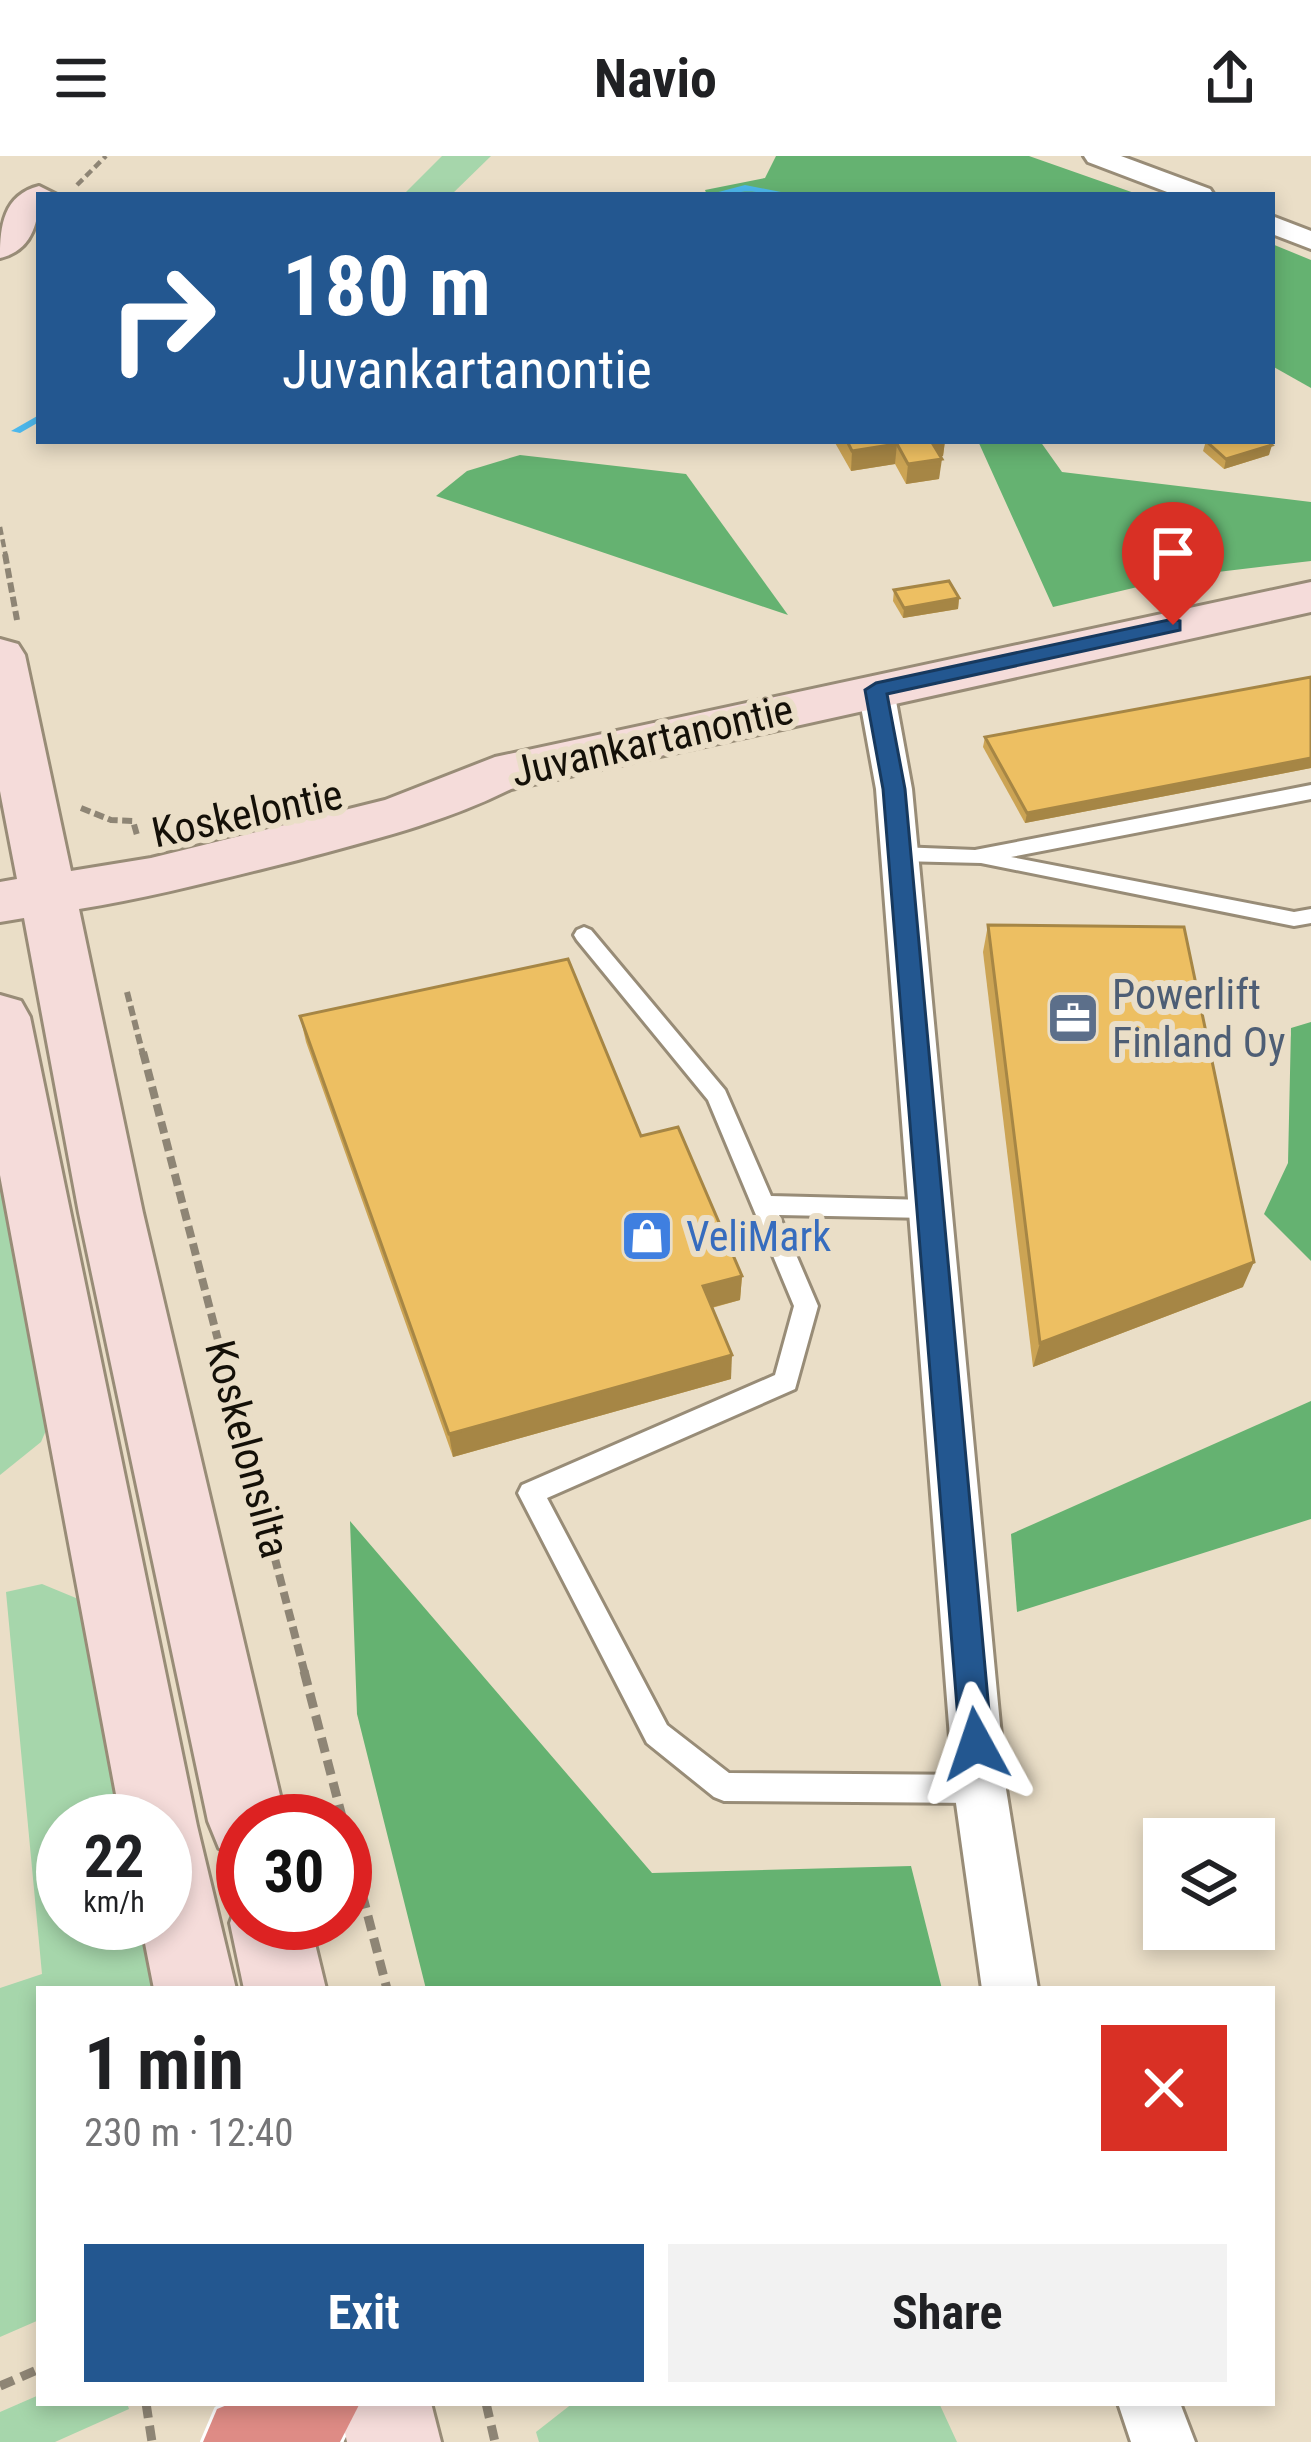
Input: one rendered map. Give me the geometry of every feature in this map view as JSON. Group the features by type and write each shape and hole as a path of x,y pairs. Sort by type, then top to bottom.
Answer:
{"main road":[{"path":"0,246 36,207"},
{"name":"Juvankartanontie","path":"22,877 151,878 441,801 495,775 1311,597"},
{"name":"Koskelonsilta","path":"0,655 22,877 111,1213 241,1794"},
{"path":"0,1017 155,1794"},
{"path":"187,1950 194,1986"},
{"path":"276,1950 284,1986"},
{"path":"386,2406 394,2442"}],"street":[{"path":"1097,156 1192,192"},
{"path":"1275,225 1311,241"},
{"path":"876,690 894,789 980,1789 1009,1986"},
{"path":"1151,2406 1163,2442"}],"lane":[{"path":"975,857 1311,792"},
{"path":"899,854 975,857 1294,919 1311,916"},
{"path":"584,935 717,1096 806,1306 786,1382 531,1493 657,1734 724,1787 980,1789"},
{"path":"764,1205 927,1208"}],"path":[{"path":"53,189 106,156"},
{"name":"Koskelonsilta","path":"124,979 387,1986"},
{"path":"0,2386 36,2369"},
{"path":"146,2406 152,2442"},
{"path":"487,2406 495,2442"}],"green space":[{"path":"442,156 491,156 454,192 406,192"},
{"path":"776,156 1029,156 1131,192 705,190 765,178"},
{"path":"1275,245 1311,260 1311,388 1275,368"},
{"path":"979,444 1042,444 1062,472 1311,502 1311,561 1184,576 1053,607"},
{"path":"520,455 686,474 788,615 436,496 467,471"},
{"path":"1311,1022 1311,1261 1264,1214 1288,1163 1291,1028"},
{"path":"0,1152 53,1414 41,1442 0,1475"},
{"path":"1311,1401 1311,1519 1017,1612 1011,1534"},
{"path":"350,1521 652,1873 911,1866 941,1986 425,1986 357,1714"},
{"path":"42,1584 88,1603 124,1794 36,1794 36,1910 6,1592"},
{"path":"40,1950 153,1950 160,1986 36,1986 36,2321 0,2337 0,1988 42,1974"},
{"path":"36,2396 36,2406 129,2409 55,2442 0,2442 0,2412"},
{"path":"569,2406 940,2406 957,2442 539,2442 536,2432"}],"building":[{"path":"848,444 897,444 852,451"},
{"path":"897,444 933,444 942,459 908,464"},
{"path":"1209,444 1272,445 1226,459"},
{"path":"949,581 959,598 904,608 894,590"},
{"path":"1311,677 1311,758 1027,813 985,737"},
{"path":"988,925 1184,927 1254,1262 1040,1343"},
{"path":"568,959 641,1136 678,1127 742,1276 703,1286 732,1355 449,1434 300,1016"}],"waterway":[{"path":"726,192 745,188 766,192"},
{"path":"16,431 36,420"}],"place":[{"name":"Powerlift Finland Oy","path":"1073,1018"},
{"name":"VeliMark","path":"647,1236"}],"route":[{"path":"976,1744 894,789 876,690 1173,625"}]}
